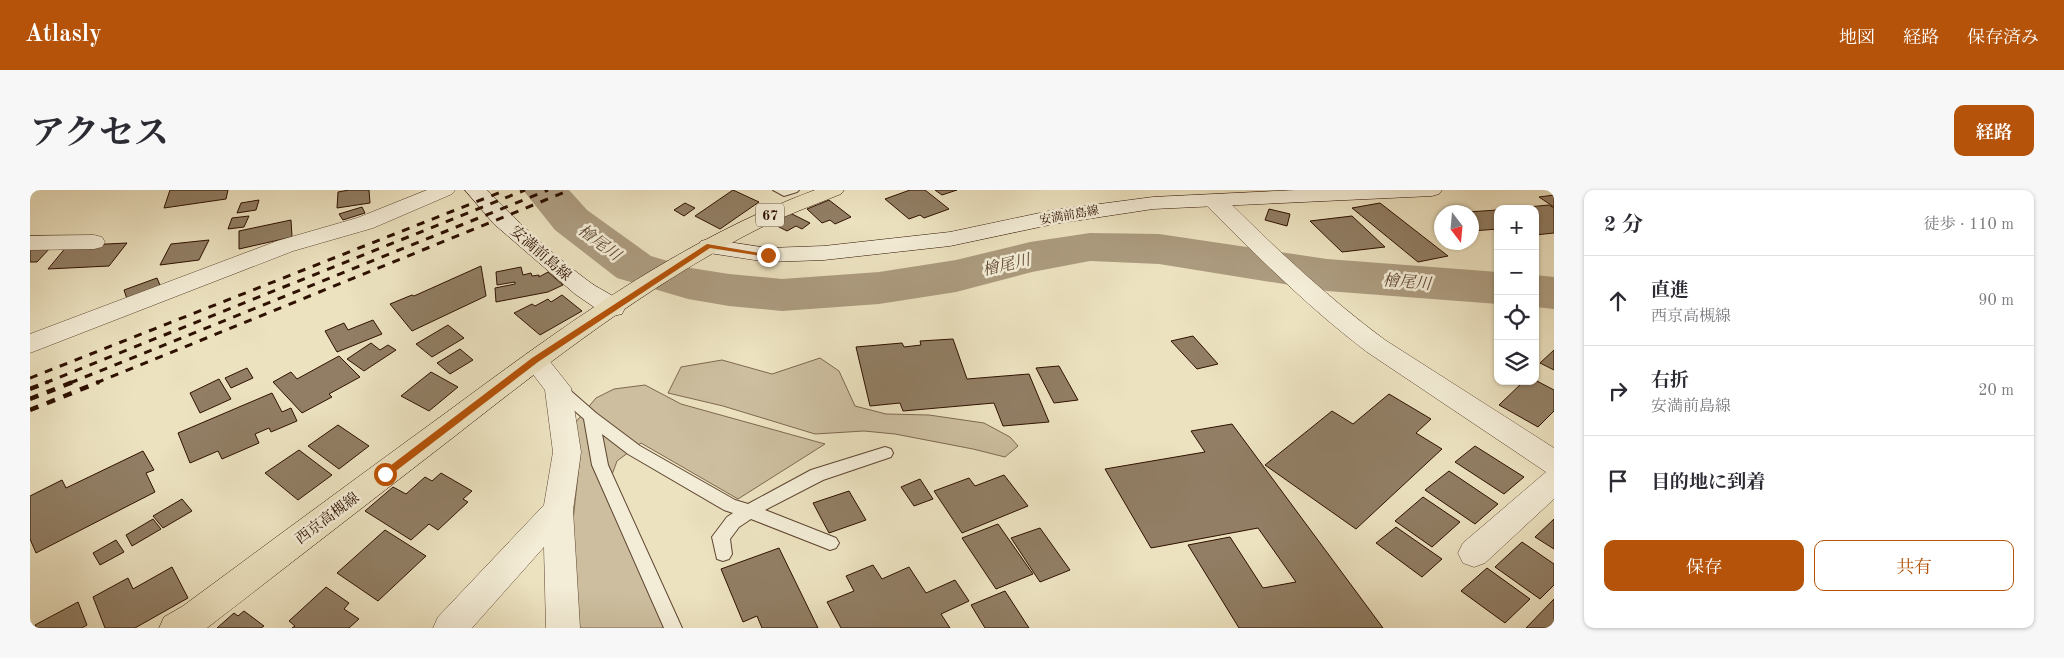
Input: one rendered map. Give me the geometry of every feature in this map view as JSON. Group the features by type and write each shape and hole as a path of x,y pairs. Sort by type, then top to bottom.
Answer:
{"main road":[{"name":"西京高槻線","path":"176,628 194,617 535,360 621,302 700,251 778,211 834,190"}],"street":[{"path":"30,344 285,246 365,223 445,190"},
{"name":"安満前島線","path":"475,190 502,219 582,289 621,302"},
{"name":"安満前島線","path":"700,251 768,255 887,247 950,238 1112,207 1153,203 1432,190"},
{"path":"1215,201 1249,235 1352,328 1376,346 1554,463"},
{"path":"30,243 94,242"},
{"path":"535,360 558,388 567,452 558,510 563,628"},
{"path":"1474,553 1554,481"},
{"path":"450,628 558,510"}],"lane":[{"path":"779,190 784,193 793,190"},
{"path":"558,388 591,417 634,450 665,469 730,505 830,543"},
{"path":"591,417 600,465 673,628"},
{"path":"723,554 721,537 733,522 749,511 817,475 885,453"}],"shaded area":[{"path":"820,358 839,371 855,406 886,414 929,415 984,423 1010,437 1018,446 1005,457 895,434 864,431 815,434 723,406 668,393 681,367 722,360 772,374"},
{"path":"645,385 681,404 825,444 738,499 641,443 617,461 605,494 664,628 579,628 572,530 580,456 575,423 596,398 614,389"}],"building":[{"path":"170,190 228,190 226,199 164,208"},
{"path":"369,190 370,203 337,208 338,192"},
{"path":"733,190 759,202 720,229 695,216"},
{"path":"910,190 925,190 949,209 924,218 920,215 909,219 885,199"},
{"path":"935,190 957,190 942,195"},
{"path":"1554,195 1554,207 1539,197"},
{"path":"259,200 256,210 237,213 241,203"},
{"path":"829,200 851,217 835,224 830,220 822,223 807,209"},
{"path":"685,203 695,208 684,216 674,210"},
{"path":"1380,203 1434,245 1434,250 1440,250 1448,256 1418,262 1352,208"},
{"path":"1549,205 1554,208 1554,233 1539,235 1539,206"},
{"path":"362,207 365,213 343,220 339,214"},
{"path":"1269,209 1290,214 1287,226 1265,220"},
{"path":"1494,210 1494,229 1479,230 1479,211"},
{"path":"790,213 810,223 802,229 796,226 787,231 773,224"},
{"path":"249,216 244,227 228,229 232,218"},
{"path":"1352,216 1385,247 1342,252 1310,221"},
{"path":"291,220 292,237 239,249 239,231"},
{"path":"209,240 199,260 160,265 171,244"},
{"path":"127,243 109,266 48,269 67,246"},
{"path":"51,247 37,262 30,262 30,248"},
{"path":"481,266 486,296 412,331 390,304 412,295 414,296"},
{"path":"521,267 523,275 531,273 532,276 539,275 539,277 548,272 563,285 548,292 496,302 495,288 515,284 515,282 497,285 496,272"},
{"path":"157,278 162,290 128,302 124,290"},
{"path":"562,295 582,311 540,335 514,313 532,304 535,306 548,299 551,302"},
{"path":"373,320 382,334 337,352 325,331 344,323 348,330"},
{"path":"448,325 464,338 432,357 416,344"},
{"path":"1193,336 1218,364 1197,369 1171,341"},
{"path":"953,339 967,379 1029,374 1049,422 1003,426 994,403 903,411 900,403 870,406 856,347 902,343 904,347 921,345 920,341"},
{"path":"371,343 380,350 388,345 396,350 364,371 347,359"},
{"path":"460,349 473,360 450,374 437,363"},
{"path":"1554,350 1554,370 1540,363"},
{"path":"339,356 360,377 329,394 332,397 302,413 273,382 291,372 297,379"},
{"path":"1059,366 1078,400 1054,403 1036,368"},
{"path":"247,368 253,378 231,388 225,378"},
{"path":"431,372 458,387 429,411 401,396"},
{"path":"219,379 231,399 200,413 190,393"},
{"path":"1539,382 1554,390 1554,411 1538,427 1499,405 1520,385 1539,385"},
{"path":"272,393 282,412 291,408 297,421 271,432 269,428 255,434 259,443 222,459 218,451 190,463 178,433"},
{"path":"1389,394 1431,419 1416,433 1442,449 1356,529 1265,465 1332,411 1353,424"},
{"path":"1232,424 1383,628 1239,628 1188,545 1230,537 1263,588 1296,582 1258,528 1151,548 1105,469 1205,452 1191,431"},
{"path":"338,425 369,446 339,469 308,446"},
{"path":"1475,446 1524,477 1504,494 1455,462"},
{"path":"299,450 332,475 298,500 265,473"},
{"path":"143,451 154,470 146,473 155,492 36,553 30,539 30,496 62,480 66,488"},
{"path":"1449,471 1498,504 1475,524 1425,490"},
{"path":"441,473 472,491 463,499 468,502 438,530 429,524 411,540 365,511 393,487 406,494 425,477 432,481"},
{"path":"1004,475 1028,506 962,533 934,491 969,478 975,486"},
{"path":"920,479 933,499 914,506 901,487"},
{"path":"849,491 866,520 829,533 813,503"},
{"path":"1423,497 1460,522 1432,547 1395,521"},
{"path":"182,499 192,511 163,528 153,516"},
{"path":"153,519 161,529 132,546 126,535"},
{"path":"1554,519 1554,549 1535,537"},
{"path":"998,524 1033,574 996,589 962,538"},
{"path":"1396,527 1442,559 1422,577 1376,543"},
{"path":"1040,528 1070,570 1040,582 1011,538"},
{"path":"385,530 426,556 378,601 337,573"},
{"path":"116,540 124,552 100,565 93,553"},
{"path":"1522,542 1554,564 1554,585 1540,599 1495,567"},
{"path":"779,548 818,628 762,628 757,616 743,622 721,569"},
{"path":"873,565 882,579 909,567 926,593 955,580 969,601 941,614 950,628 841,628 827,602 854,591 846,576"},
{"path":"172,567 188,598 135,628 105,628 93,597 128,578 133,589"},
{"path":"1487,568 1530,599 1505,623 1461,591"},
{"path":"326,587 349,603 344,609 359,619 349,628 292,628 295,626 289,621"},
{"path":"1005,591 1029,628 985,628 971,605"},
{"path":"1554,599 1554,628 1526,628"},
{"path":"78,602 87,625 82,628 37,628 35,625"},
{"path":"244,611 264,626 261,628 217,628 234,613 238,616"}],"waterway":[{"name":"檜尾川","path":"545,190 571,220 634,267 688,283 729,290 782,295 879,288 956,276 1030,257 1090,247 1159,249 1327,275 1494,288"},
{"name":"檜尾川","path":"1539,291 1554,293"}],"railway":[{"path":"30,378 506,190"},
{"path":"45,383 525,190"},
{"path":"70,383 548,190"},
{"path":"96,383 570,190"},
{"path":"30,389 48,382"},
{"path":"30,399 73,382"},
{"path":"30,410 99,382"}],"route":[{"path":"385,474 535,360 628,297 709,246 768,255"}]}
